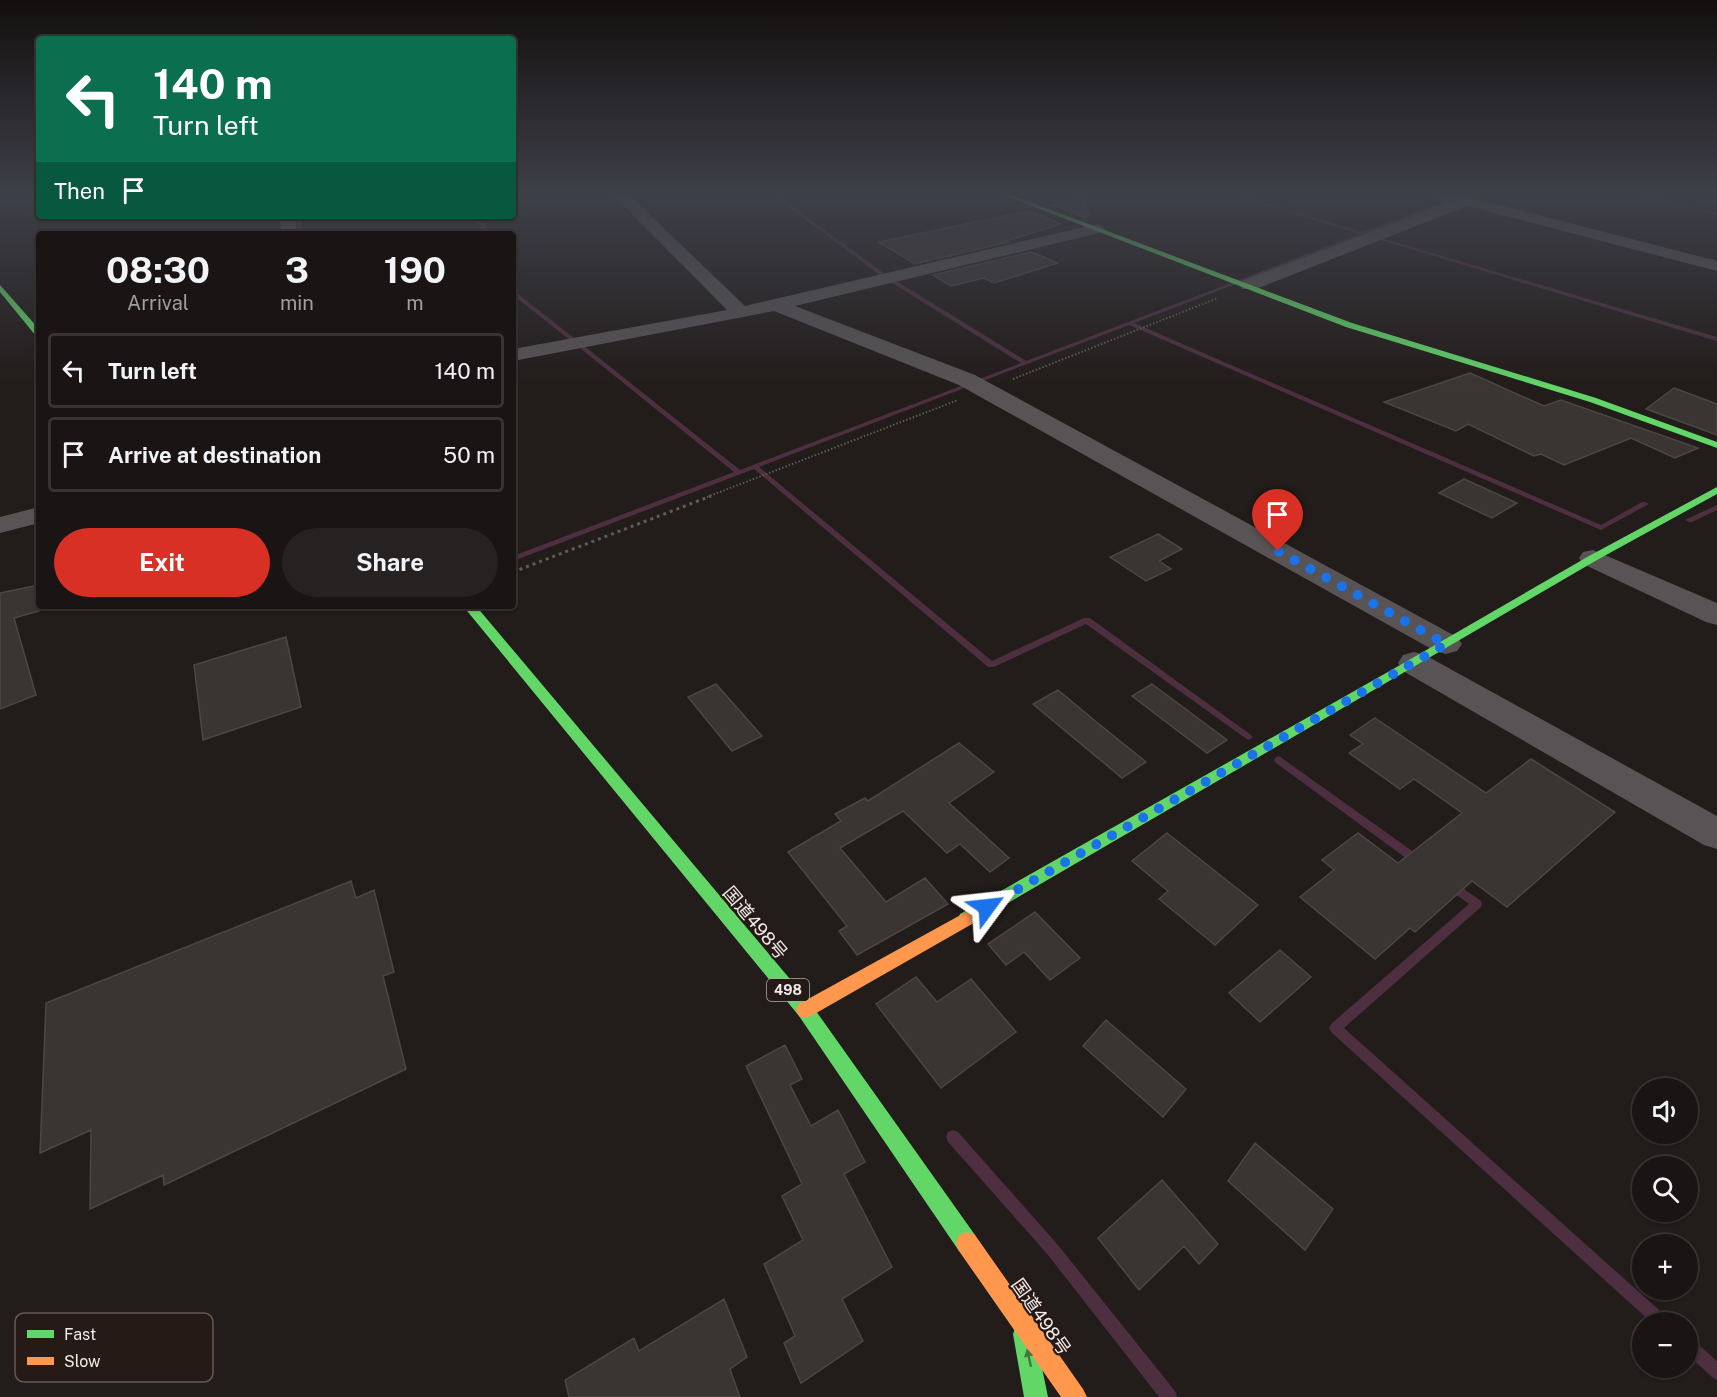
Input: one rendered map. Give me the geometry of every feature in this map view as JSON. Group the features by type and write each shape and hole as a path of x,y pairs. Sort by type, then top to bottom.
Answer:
{"main road":[{"path":"1175,258 1349,325 1593,400 1717,445"},
{"path":"0,287 36,330"},
{"path":"805,1011 1414,663 1593,558 1717,490"},
{"name":"国道498号","path":"471,609 805,1011 1075,1397"},
{"path":"1020,1318 1036,1397"}],"street":[{"path":"685,258 741,313"},
{"path":"516,355 741,313 974,258"},
{"path":"1249,285 1319,258"},
{"path":"1687,258 1717,266"},
{"path":"777,305 976,385 1446,644"},
{"path":"0,525 36,516"},
{"path":"1593,558 1717,615"},
{"path":"1414,663 1717,834"}],"path":[{"path":"516,571 759,477 976,385 1136,330 1249,285"}],"building":[{"path":"905,258 940,258 915,264"},
{"path":"1005,258 1046,258 1058,263 994,283 984,278 951,286 933,275"},
{"path":"1470,373 1544,406 1561,400 1698,448 1675,458 1631,438 1564,465 1541,454 1534,456 1468,424 1456,431 1384,402"},
{"path":"1674,388 1717,404 1717,435 1646,409"},
{"path":"1464,479 1517,503 1492,518 1439,493"},
{"path":"1158,534 1182,549 1159,561 1171,569 1146,581 1110,557"},
{"path":"36,586 36,609 39,611 14,618 36,695 0,709 0,593"},
{"path":"286,637 301,707 203,740 194,665"},
{"path":"716,684 762,736 732,751 688,697"},
{"path":"1152,684 1227,740 1207,753 1132,696"},
{"path":"1058,690 1146,762 1122,778 1033,704"},
{"path":"1375,718 1486,793 1531,759 1615,812 1507,907 1472,881 1415,932 1410,928 1375,959 1300,897 1334,870 1322,860 1358,833 1398,863 1462,813 1414,779 1400,789 1349,753 1363,744 1350,735"},
{"path":"959,743 994,772 949,803 1009,858 990,872 960,844 947,853 903,811 840,848 886,902 925,878 948,904 857,955 839,931 847,926 788,852 841,821 835,814 865,798 868,801"},
{"path":"1167,833 1258,905 1215,945 1159,899 1168,891 1132,861"},
{"path":"351,881 356,898 374,890 394,972 383,976 406,1069 164,1185 163,1175 90,1209 91,1130 40,1153 46,1003"},
{"path":"1035,912 1080,958 1050,980 1024,952 1006,965 988,944"},
{"path":"1280,950 1311,977 1260,1022 1229,993"},
{"path":"916,977 937,1002 971,979 1016,1032 941,1088 876,1004"},
{"path":"1106,1020 1186,1089 1163,1117 1083,1046"},
{"path":"785,1045 802,1079 790,1085 811,1126 838,1110 865,1162 844,1174 892,1267 842,1299 863,1341 801,1383 784,1343 795,1336 764,1264 803,1240 782,1196 802,1184 746,1066"},
{"path":"1255,1143 1333,1209 1305,1250 1228,1181"},
{"path":"1162,1180 1218,1244 1199,1264 1184,1246 1139,1290 1098,1238"},
{"path":"724,1299 747,1357 730,1369 740,1397 569,1397 565,1380 634,1338 639,1351"}],"waterway":[{"path":"860,258 883,275 1025,363"},
{"path":"1129,323 1300,258"},
{"path":"1446,258 1717,339"},
{"path":"516,294 572,339"},
{"path":"755,467 1129,323"},
{"path":"1129,323 1601,528 1645,504"},
{"path":"582,347 738,472"},
{"path":"516,558 755,467"},
{"path":"755,467 991,665 1087,620 1248,737"},
{"path":"1689,520 1717,507"},
{"path":"1279,760 1418,861"},
{"path":"1451,885 1477,904 1335,1028 1651,1312"},
{"path":"953,1137 1053,1250 1169,1397"},
{"path":"1698,1354 1717,1372"}],"traffic: fast":[{"path":"1173,258 1349,325 1593,400 1717,445"},
{"path":"0,287 36,330"},
{"path":"966,919 1593,558 1717,490"},
{"path":"471,609 805,1010 967,1243"},
{"path":"1024,1334 1036,1397"}],"traffic: slow":[{"path":"805,1010 966,919"},
{"path":"967,1243 1075,1397"}],"route":[{"path":"987,907 1446,644 1278,551"}]}
